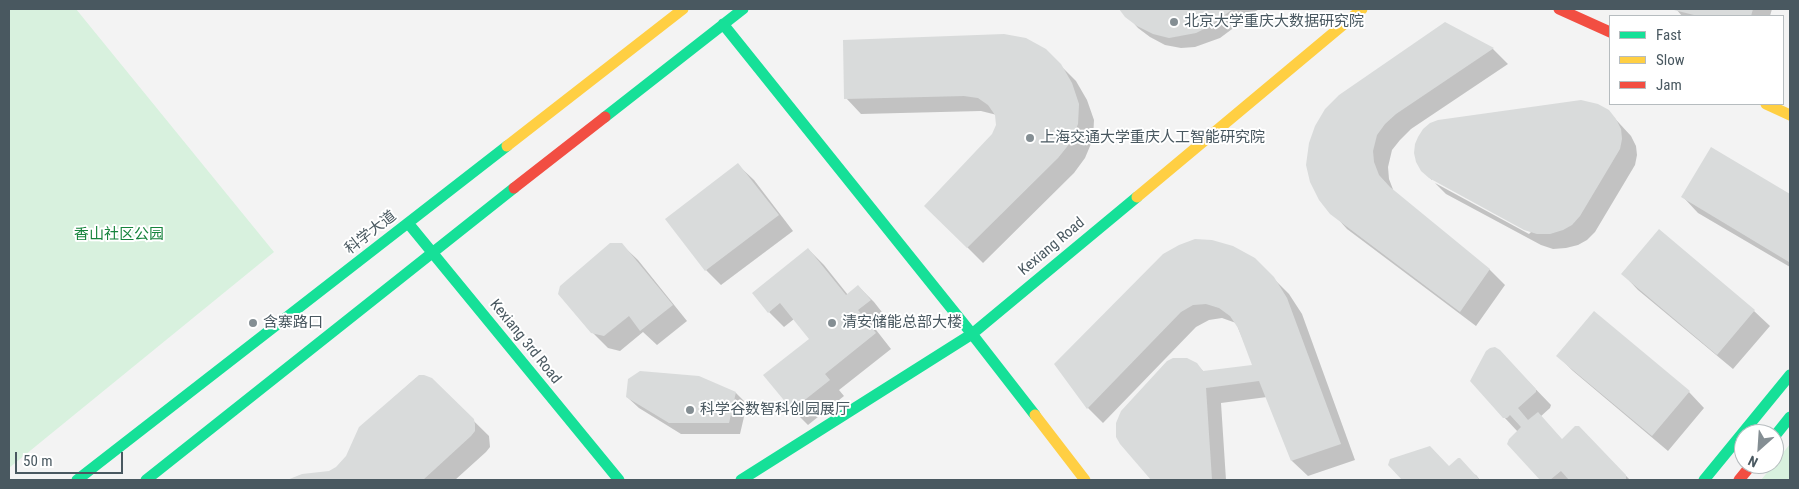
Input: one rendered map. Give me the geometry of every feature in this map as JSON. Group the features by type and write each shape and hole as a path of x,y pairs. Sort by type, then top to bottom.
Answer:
{"street":[{"name":"科学大道","path":"77,480 683,9"},
{"path":"146,480 432,252 743,9"},
{"name":"Kexiang Road","path":"741,480 972,334 1362,9"},
{"path":"1559,9 1609,32"},
{"path":"723,24 972,334 1086,480"},
{"path":"1768,105 1790,115"},
{"name":"Kexiang 3rd Road","path":"408,223 619,480"},
{"path":"1704,480 1790,375"}],"green space":[{"name":"香山社区公园","path":"9,9 76,9 274,252 9,468"},
{"path":"1790,444 1790,480 1761,480 1766,474 1784,474 1784,452"}],"building":[{"name":"北京大学重庆大数据研究院","path":"1119,9 1233,9 1196,33 1169,38 1153,34 1137,26 1125,17"},
{"path":"1753,9 1751,15 1694,15 1674,10"},
{"path":"1445,22 1494,48 1396,114 1377,135 1373,151 1374,162 1379,175 1390,187 1490,269 1460,312 1330,214 1319,200 1310,182 1306,165 1309,143 1315,126 1325,109 1339,95"},
{"name":"上海交通大学重庆人工智能研究院","path":"1004,34 1026,38 1046,49 1061,64 1072,83 1079,104 1078,124 1070,143 1058,158 967,248 924,206 992,134 996,125 995,115 988,105 978,98 964,96 844,99 843,40"},
{"path":"1581,100 1598,104 1609,110 1621,129 1622,139 1620,149 1580,216 1572,225 1563,230 1550,234 1537,234 1524,230 1429,178 1421,171 1416,162 1415,144 1423,129 1430,123 1438,120"},
{"path":"1711,147 1790,194 1789,262 1681,197"},
{"path":"738,163 779,215 705,271 665,219"},
{"path":"1659,229 1755,310 1717,355 1621,274"},
{"path":"1195,239 1212,240 1233,246 1255,258 1274,277 1287,298 1341,444 1291,461 1259,381 1206,388 1212,480 1151,480 1116,437 1116,423 1121,411 1167,361 1173,358 1187,358 1197,363 1203,371 1252,365 1238,328 1230,316 1219,308 1206,304 1193,305 1181,312 1087,409 1054,364 1163,254"},
{"path":"610,243 622,243 673,305 640,331 629,316 604,336 591,333 558,294 560,286"},
{"name":"清安储能总部大楼","path":"808,248 846,295 858,285 871,300 858,310 876,333 825,374 830,380 792,410 763,375 809,339 780,303 768,313 752,293"},
{"path":"1594,311 1690,391 1652,436 1556,356"},
{"path":"1495,347 1536,389 1536,392 1518,408 1528,420 1538,412 1562,439 1575,426 1579,426 1626,475 1626,480 1569,480 1561,471 1550,480 1540,480 1507,444 1509,439 1521,427 1510,415 1507,418 1503,418 1470,381 1486,351"},
{"name":"科学谷数智科创园展厅","path":"640,371 699,376 736,392 729,423 669,423 626,397 628,379"},
{"path":"419,375 432,378 474,419 475,425 475,431 471,436 423,480 287,480 302,474 329,471 336,467 346,456 359,427"},
{"path":"1430,446 1449,466 1460,458 1480,480 1402,480 1388,465 1390,459"}],"traffic: fast":[{"path":"605,117 743,9"},
{"path":"723,24 1035,415"},
{"path":"77,480 507,146"},
{"path":"146,480 514,188"},
{"path":"741,480 972,334 1137,197"},
{"path":"408,223 619,480"},
{"path":"1704,480 1790,375"},
{"path":"1784,424 1790,417"}],"traffic: slow":[{"path":"507,146 683,9"},
{"path":"1137,197 1362,9"},
{"path":"1768,105 1790,115"},
{"path":"1035,415 1085,480"}],"traffic: jam":[{"path":"1559,9 1609,32"},
{"path":"514,188 605,117"},
{"path":"1739,480 1744,474"}],"place":[{"name":"北京大学重庆大数据研究院","path":"1174,22"},
{"name":"上海交通大学重庆人工智能研究院","path":"1030,138"},
{"name":"含寨路口","path":"253,323"},
{"name":"清安储能总部大楼","path":"832,323"},
{"name":"科学谷数智科创园展厅","path":"690,410"}]}
